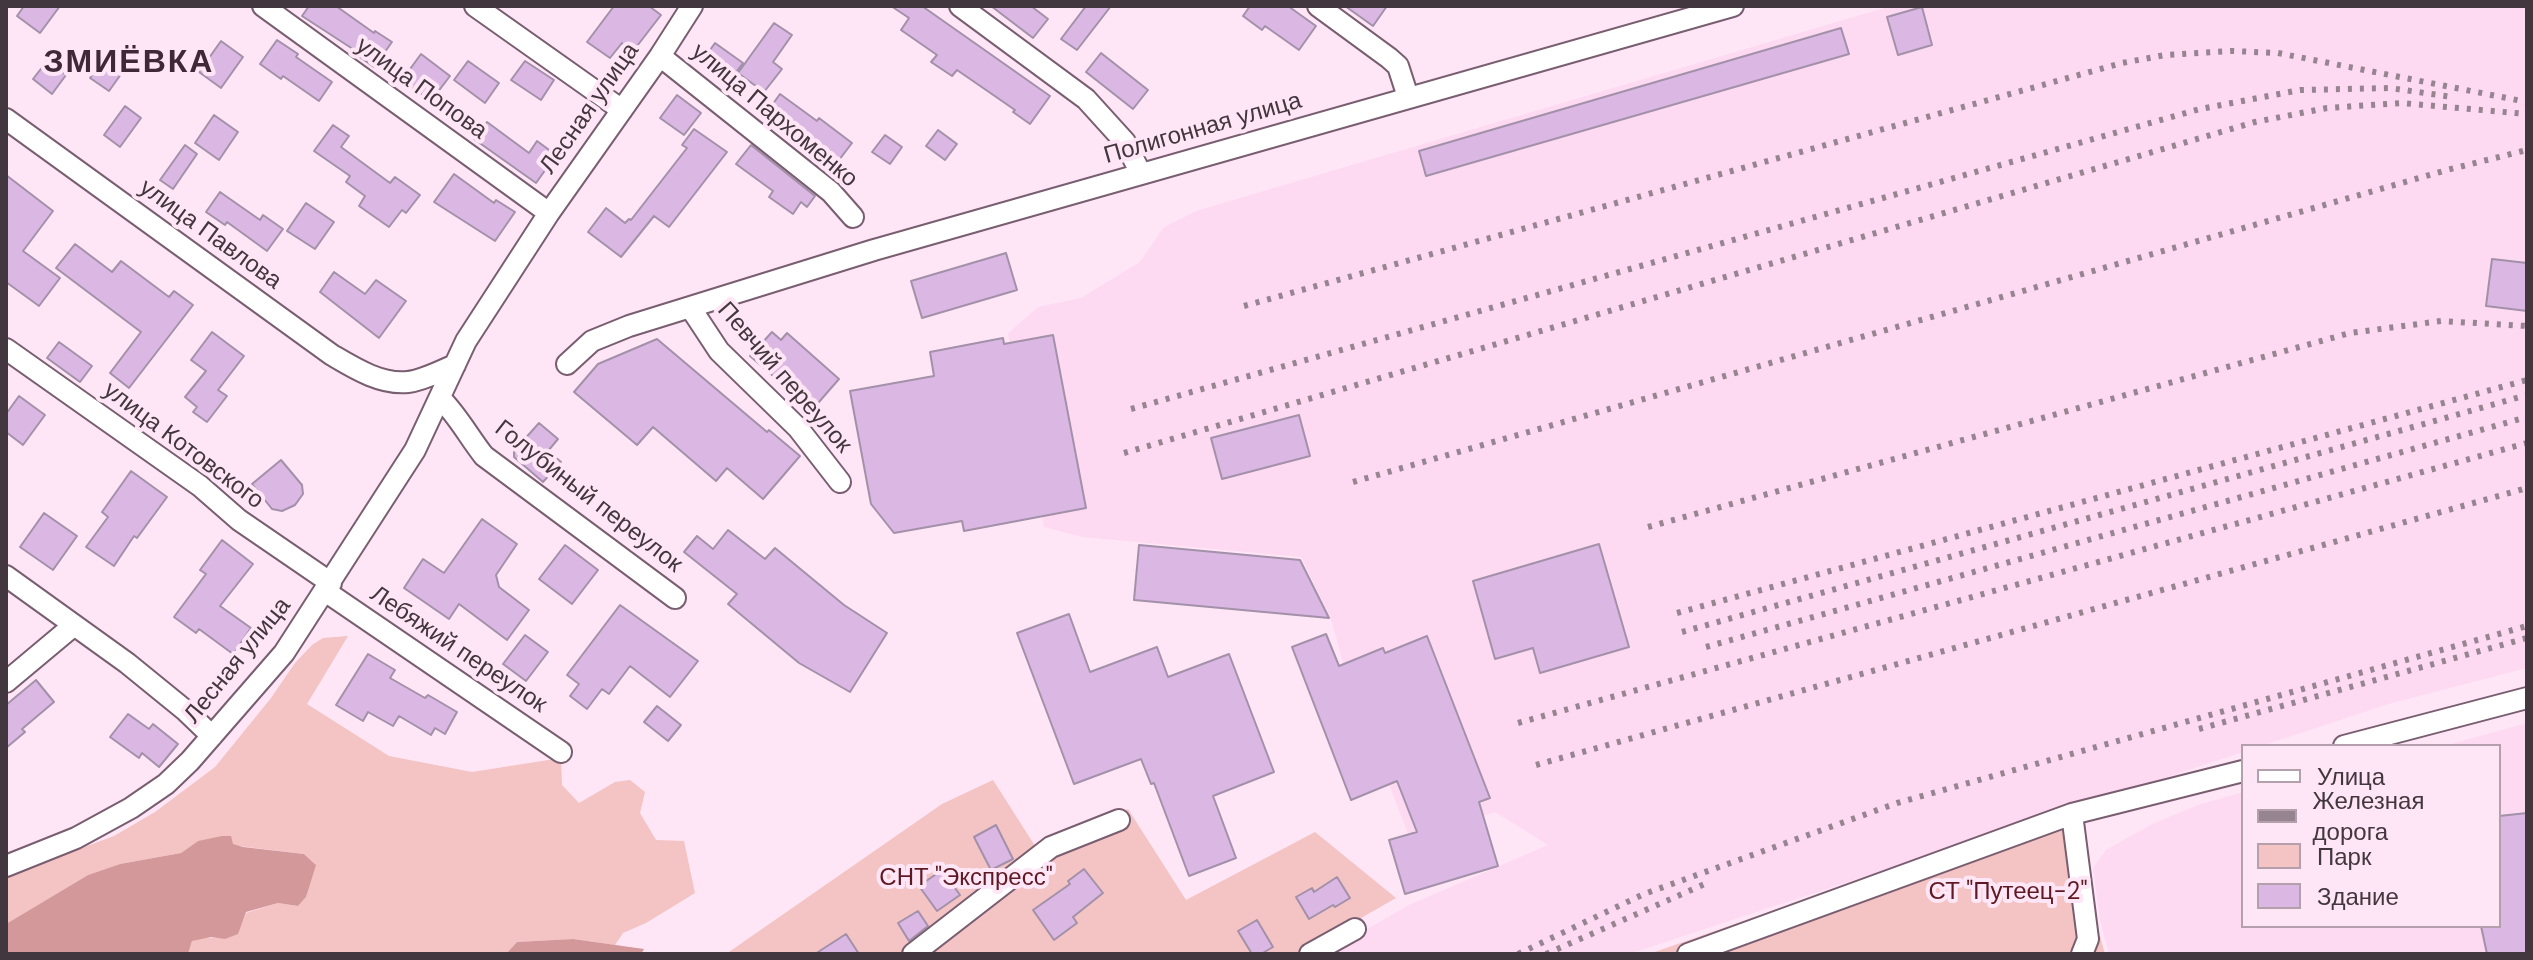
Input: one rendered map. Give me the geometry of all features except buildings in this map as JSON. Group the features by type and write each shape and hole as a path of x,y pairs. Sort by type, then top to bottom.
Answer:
{"street":[{"name":"улица Попова","path":"263,6 549,213"},
{"path":"475,6 622,110"},
{"name":"Лесная улица","path":"6,866 76,838 131,808 166,784 190,761 284,653 415,450 466,341 549,213 692,6"},
{"path":"960,6 1086,99 1125,142 1141,174"},
{"path":"1318,6 1398,66 1408,97"},
{"path":"1668,6 1686,20"},
{"name":"Полигонная улица","path":"567,364 592,341 606,334 874,250 1733,6"},
{"name":"улица Пархоменко","path":"660,56 831,192 853,217"},
{"name":"улица Павлова","path":"6,119 332,355 359,371 406,383 455,365"},
{"name":"Певчий переулок","path":"690,307 719,351 798,428 840,482"},
{"name":"улица Котовского","path":"6,349 200,486 239,520 328,587"},
{"name":"Голубиный переулок","path":"441,399 454,411 484,456 675,598"},
{"path":"6,576 127,663 212,736"},
{"name":"Лебяжий переулок","path":"328,587 561,752"},
{"path":"6,682 73,626"},
{"path":"2352,744 2527,698"},
{"path":"1688,954 2072,814 2241,772"},
{"path":"2072,814 2088,939 2082,954"},
{"path":"913,954 1051,847 1119,820"},
{"path":"1310,954 1355,929"}],"shaded area":[{"path":"1891,6 2527,6 2527,668 2392,703 2267,744 2241,744 2241,753 1629,954 1324,954 1409,905 1548,845 1495,812 1410,839 1345,671 1332,622 1301,557 1082,537 1044,527 1008,333 1038,307 1081,298 1140,262 1164,227 1196,211"},
{"path":"2527,723 2527,954 2109,954 2100,920 2093,868 2106,850 2152,824 2198,805 2241,793 2241,928 2501,928 2501,744 2451,744"},
{"path":"231,836 233,844 243,847 304,854 316,865 306,897 298,906 278,903 246,912 238,934 225,939 211,937 192,941 188,954 6,954 6,924 88,875 120,864 181,853 198,841"},
{"path":"573,939 644,949 641,954 506,954 517,942"}],"green space":[{"path":"348,636 307,704 389,756 472,772 561,758 562,785 579,803 615,782 630,780 645,792 640,813 656,840 684,841 695,893 646,923 623,933 615,945 573,939 517,942 506,954 188,954 192,941 237,934 246,913 278,903 298,906 306,897 315,864 304,854 198,841 181,853 120,864 88,875 6,924 6,876 114,836 155,812 215,767 312,645 323,638"},
{"name":"СНТ \"Экспресс\"","path":"993,780 1037,849 1128,809 1186,900 1315,832 1396,898 1298,954 726,954 942,804"},
{"name":"СТ \"Путеец-2\"","path":"2059,811 2080,930 2100,936 2105,954 1649,954"}],"railway":[{"path":"1244,306 2122,63 2165,55 2232,51 2278,53 2527,102"},
{"path":"1131,409 2200,109 2300,90 2390,88 2452,97"},
{"path":"1124,453 2255,122 2327,108 2401,103 2527,114"},
{"path":"1353,482 2447,170 2527,150"},
{"path":"1648,527 2350,333 2441,321 2527,326"},
{"path":"1677,613 2527,380"},
{"path":"1682,632 2527,395"},
{"path":"1706,647 2527,417"},
{"path":"1518,723 2527,443"},
{"path":"1536,765 2527,488"},
{"path":"1518,954 1644,894 1897,803 2527,626"},
{"path":"2199,729 2527,638"},
{"path":"1546,954 1707,883"}],"district":[{"name":"ЗМИЁВКА","path":"129,64"}]}
